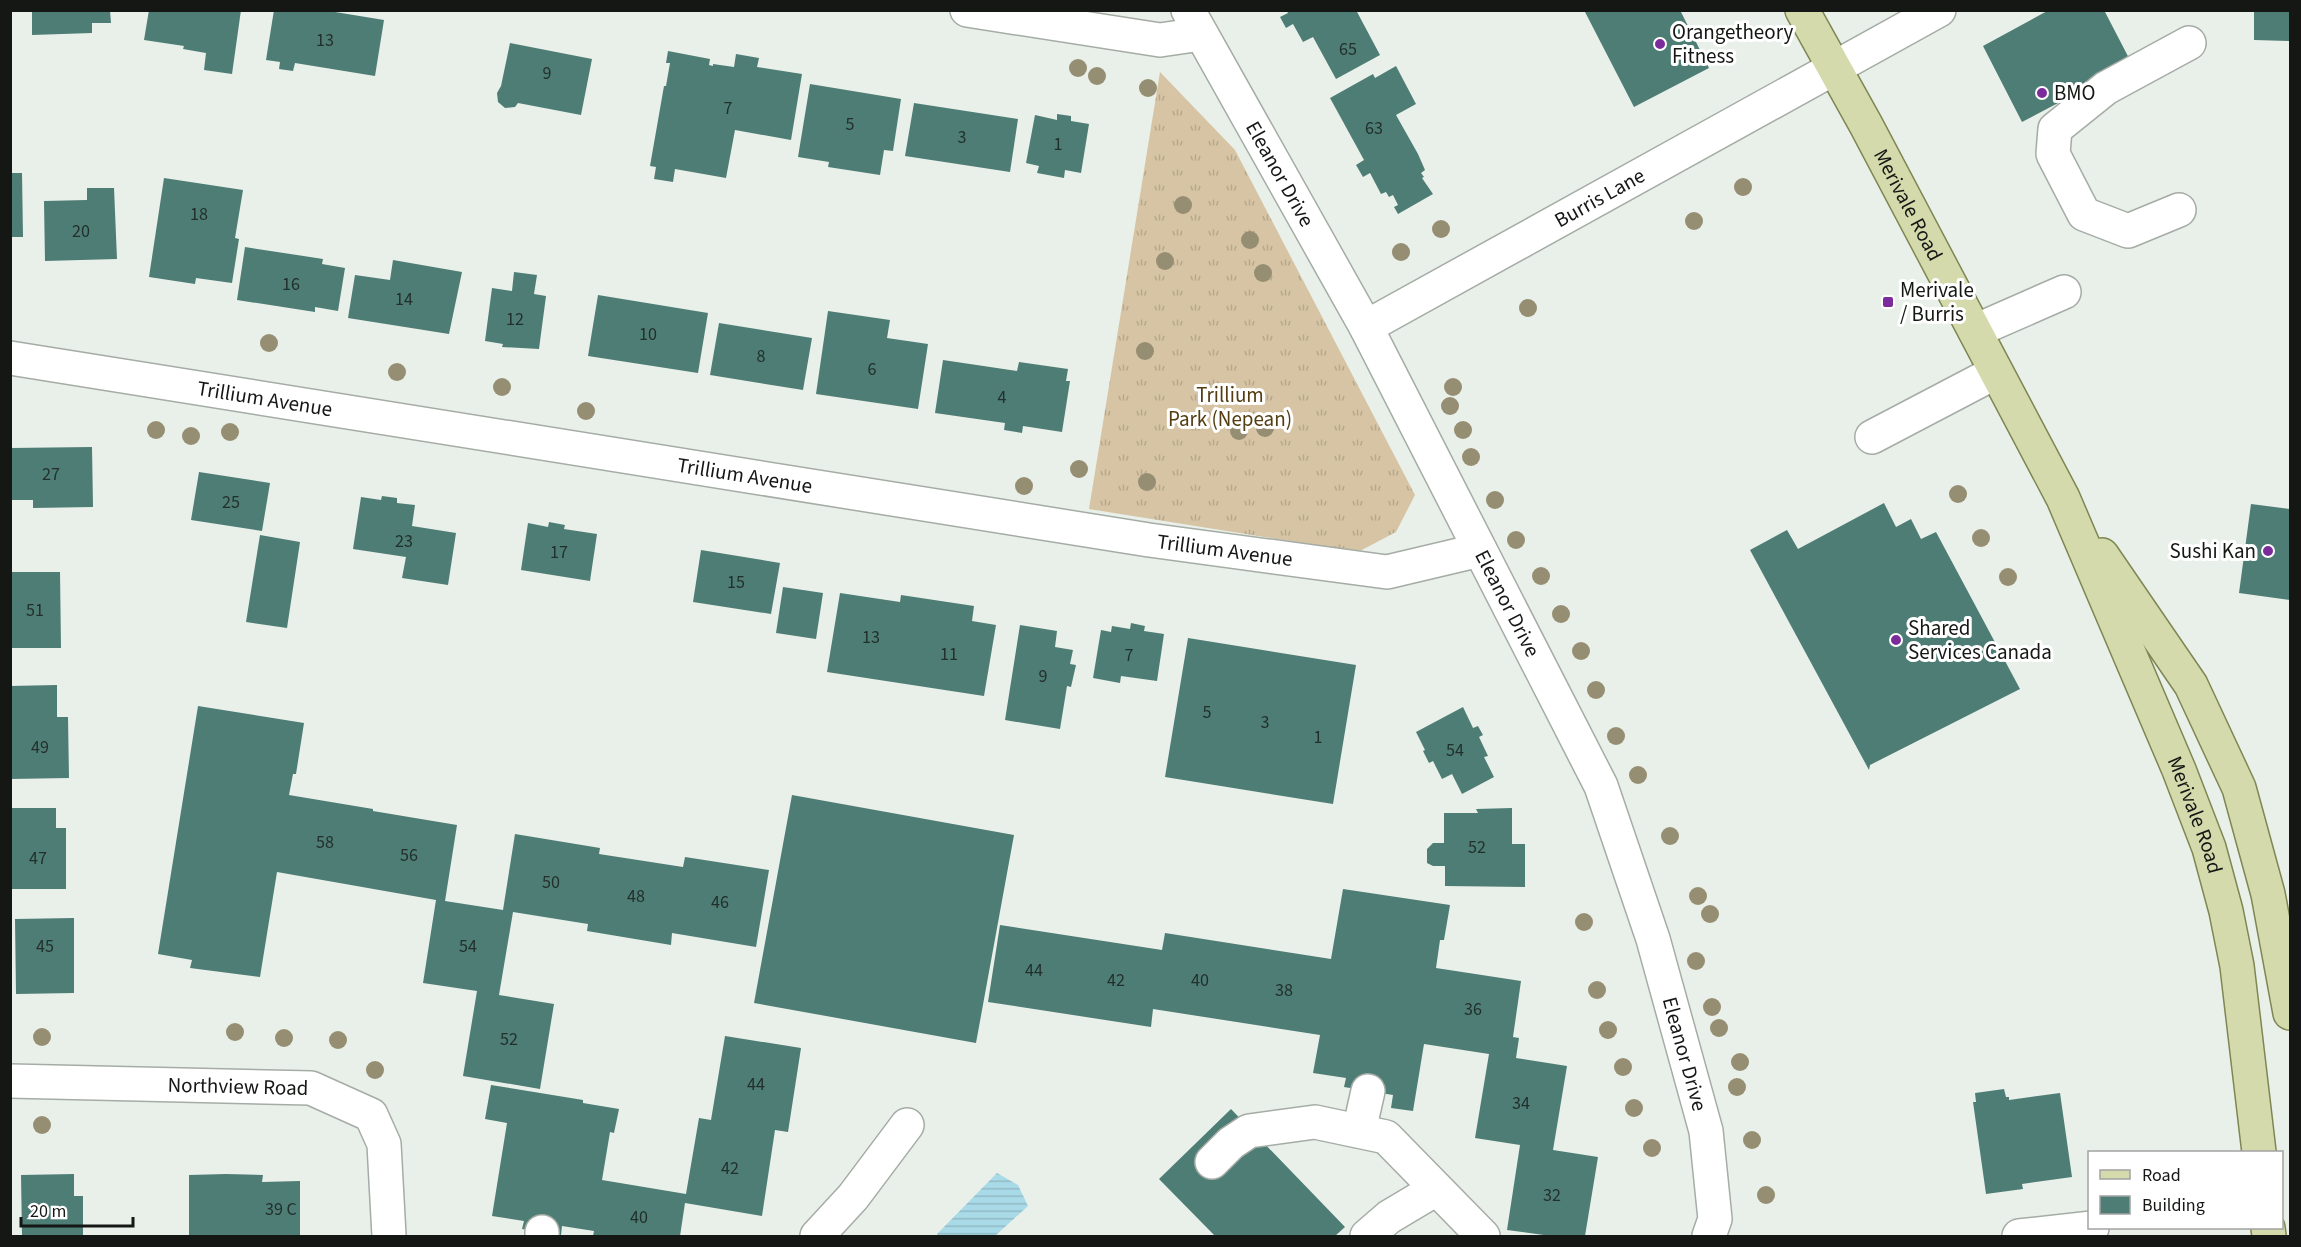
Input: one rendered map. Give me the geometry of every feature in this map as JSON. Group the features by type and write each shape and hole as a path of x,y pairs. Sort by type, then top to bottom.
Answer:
{"main road":[{"name":"Merivale Road","path":"1802,10 2063,498 2179,770 2209,848 2226,912 2237,966 2259,1151"},
{"name":"Merivale Road","path":"2063,498 2191,685 2239,788 2268,894 2290,1013"}],"street":[{"path":"967,10 1160,40 1194,22"},
{"name":"Burris Lane","path":"1365,327 1939,10"},
{"name":"Eleanor Drive","path":"1194,22 1365,327 1601,786 1653,939 1706,1131 1715,1219 1709,1236"},
{"path":"2179,210 2128,231 2084,214 2053,154 2055,129 2106,88 2189,43"},
{"path":"1975,331 2064,292"},
{"name":"Trillium Avenue","path":"10,357 1138,538 1387,572 1480,550"},
{"path":"1872,437 1996,372"},
{"name":"Northview Road","path":"10,1081 311,1088 371,1115 384,1144 389,1236"},
{"path":"1359,1131 1368,1091"},
{"path":"1212,1162 1231,1143 1249,1131 1315,1122 1386,1137 1483,1236"},
{"path":"817,1236 853,1197 907,1125"},
{"path":"1367,1236 1389,1217 1436,1189"},
{"path":"2019,1236 2088,1227"}],"green space":[{"name":"Trillium Park (Nepean)","path":"1160,72 1235,150 1415,495 1396,532 1358,552 1089,509"}],"water":[{"path":"997,1173 1018,1185 1028,1206 995,1236 938,1236 937,1234"}],"building":[{"path":"32,10 110,10 111,23 92,23 92,33 32,35"},
{"path":"149,10 241,10 232,74 204,70 206,53 183,49 184,46 144,40"},
{"path":"274,10 323,10 384,20 375,76 295,63 293,71 279,69 280,62 266,60"},
{"path":"1286,10 1356,10 1380,55 1336,79 1313,37 1303,42 1293,24 1286,28 1280,17 1288,13"},
{"path":"1584,10 1680,10 1709,68 1634,107"},
{"name":"BMO","path":"2049,10 2104,10 2132,64 2022,122 1983,46"},
{"path":"2254,10 2290,10 2290,41 2254,40"},
{"path":"510,43 592,59 581,115 518,103 515,107 505,108 498,102 497,93 501,86"},
{"path":"668,51 710,59 709,65 713,66 713,64 734,67 736,54 759,58 757,67 802,74 791,140 735,130 726,178 675,169 673,182 654,179 656,167 650,166 670,63 666,63"},
{"path":"1396,66 1416,104 1396,115 1418,154 1425,170 1421,173 1424,177 1422,178 1433,194 1398,214 1394,207 1398,205 1393,195 1389,197 1386,192 1381,194 1370,173 1363,177 1356,165 1364,160 1330,98 1373,74 1375,78"},
{"path":"810,84 901,99 893,151 884,150 880,175 828,167 829,162 798,157"},
{"path":"914,103 1018,119 1010,172 905,156"},
{"path":"1057,114 1071,116 1071,121 1089,124 1081,173 1065,170 1064,178 1037,173 1039,166 1026,163 1035,115 1057,120"},
{"path":"10,173 22,173 23,237 10,237"},
{"path":"164,178 243,190 235,238 239,239 232,283 196,278 195,284 149,277"},
{"path":"87,188 114,188 117,259 45,261 44,201 87,200"},
{"path":"245,247 323,259 322,264 345,268 338,311 315,307 315,312 237,300"},
{"path":"393,260 462,272 449,334 348,318 355,275 390,280"},
{"path":"514,272 537,275 534,294 546,296 539,349 502,347 503,344 485,341 492,288 512,291"},
{"path":"598,295 708,313 698,373 588,356"},
{"path":"828,311 890,320 887,338 928,344 918,409 816,394"},
{"path":"719,323 812,338 803,390 710,375"},
{"path":"943,360 1017,371 1019,362 1068,369 1066,381 1070,381 1062,432 1023,426 1022,433 1004,430 1005,423 935,413"},
{"path":"92,447 93,507 33,508 33,500 10,500 10,448"},
{"path":"199,472 270,483 262,531 191,520"},
{"path":"382,496 397,498 397,503 415,505 412,526 456,533 448,585 402,578 406,557 353,549 361,497 381,500"},
{"name":"Shared Services Canada","path":"1884,503 1896,527 1911,519 1921,539 1936,532 2020,689 1870,765 1869,770 1750,550 1787,530 1798,549"},
{"name":"Sushi Kan","path":"2251,504 2290,509 2290,600 2239,593"},
{"path":"549,522 565,525 564,529 597,534 590,581 521,570 528,523 548,527"},
{"path":"260,535 300,542 287,628 246,622"},
{"path":"701,550 780,563 771,614 693,602"},
{"path":"10,572 60,572 61,648 10,648"},
{"path":"783,587 823,593 816,639 776,633"},
{"path":"840,593 900,602 901,595 974,606 972,621 996,625 984,696 827,672"},
{"path":"1131,623 1145,626 1144,631 1164,634 1157,681 1121,676 1120,683 1093,678 1101,630 1111,632 1112,626 1130,629"},
{"path":"1020,625 1057,631 1055,647 1073,650 1070,664 1076,665 1071,687 1067,686 1060,729 1005,720"},
{"path":"1188,638 1356,665 1333,804 1165,777"},
{"path":"57,685 57,717 68,717 69,778 10,779 10,686"},
{"path":"198,706 304,723 296,774 293,774 289,795 457,825 445,901 503,910 515,834 600,848 599,854 683,867 685,857 769,870 756,947 672,933 671,945 587,931 588,924 513,912 499,995 554,1004 540,1089 463,1076 477,991 423,983 436,900 277,872 260,977 190,968 192,960 158,954"},
{"path":"1463,707 1473,728 1478,726 1483,735 1479,737 1488,756 1484,757 1494,777 1462,794 1452,774 1442,779 1433,761 1429,763 1416,732"},
{"path":"792,795 1014,835 976,1043 754,1003"},
{"path":"10,808 56,808 56,828 66,828 66,889 10,889"},
{"path":"1512,808 1512,844 1525,844 1525,887 1445,886 1445,866 1433,866 1427,863 1427,849 1433,843 1444,843 1444,813 1478,813 1476,809"},
{"path":"1343,889 1450,905 1444,940 1440,940 1436,968 1521,981 1513,1037 1519,1038 1516,1058 1567,1066 1553,1150 1598,1157 1585,1236 1551,1236 1507,1230 1520,1145 1475,1138 1489,1054 1424,1044 1413,1111 1391,1108 1393,1095 1344,1087 1346,1078 1313,1073 1320,1035 1153,1009 1151,1027 988,1002 1000,925 1162,950 1165,933 1331,959"},
{"path":"74,918 74,993 16,994 15,919"},
{"path":"725,1036 801,1048 788,1132 775,1130 762,1216 685,1203 680,1236 593,1236 594,1231 562,1226 561,1235 522,1229 524,1221 492,1216 507,1123 485,1119 491,1085 583,1100 583,1103 619,1109 614,1133 610,1132 602,1180 686,1194 699,1118 711,1120"},
{"path":"2004,1089 2009,1100 2060,1093 2072,1177 2022,1184 2023,1189 1986,1194 1973,1102 1976,1102 1975,1093"},
{"path":"1231,1109 1345,1227 1335,1236 1215,1236 1159,1179"},
{"path":"74,1174 74,1196 83,1196 83,1236 22,1236 21,1175"},
{"path":"189,1175 263,1175 262,1182 300,1181 300,1236 189,1236"}],"place":[{"name":"Orangetheory Fitness","path":"1660,44"},
{"name":"BMO","path":"2042,93"},
{"name":"Merivale / Burris","path":"1888,302"},
{"name":"Sushi Kan","path":"2268,551"},
{"name":"Shared Services Canada","path":"1896,640"}]}
